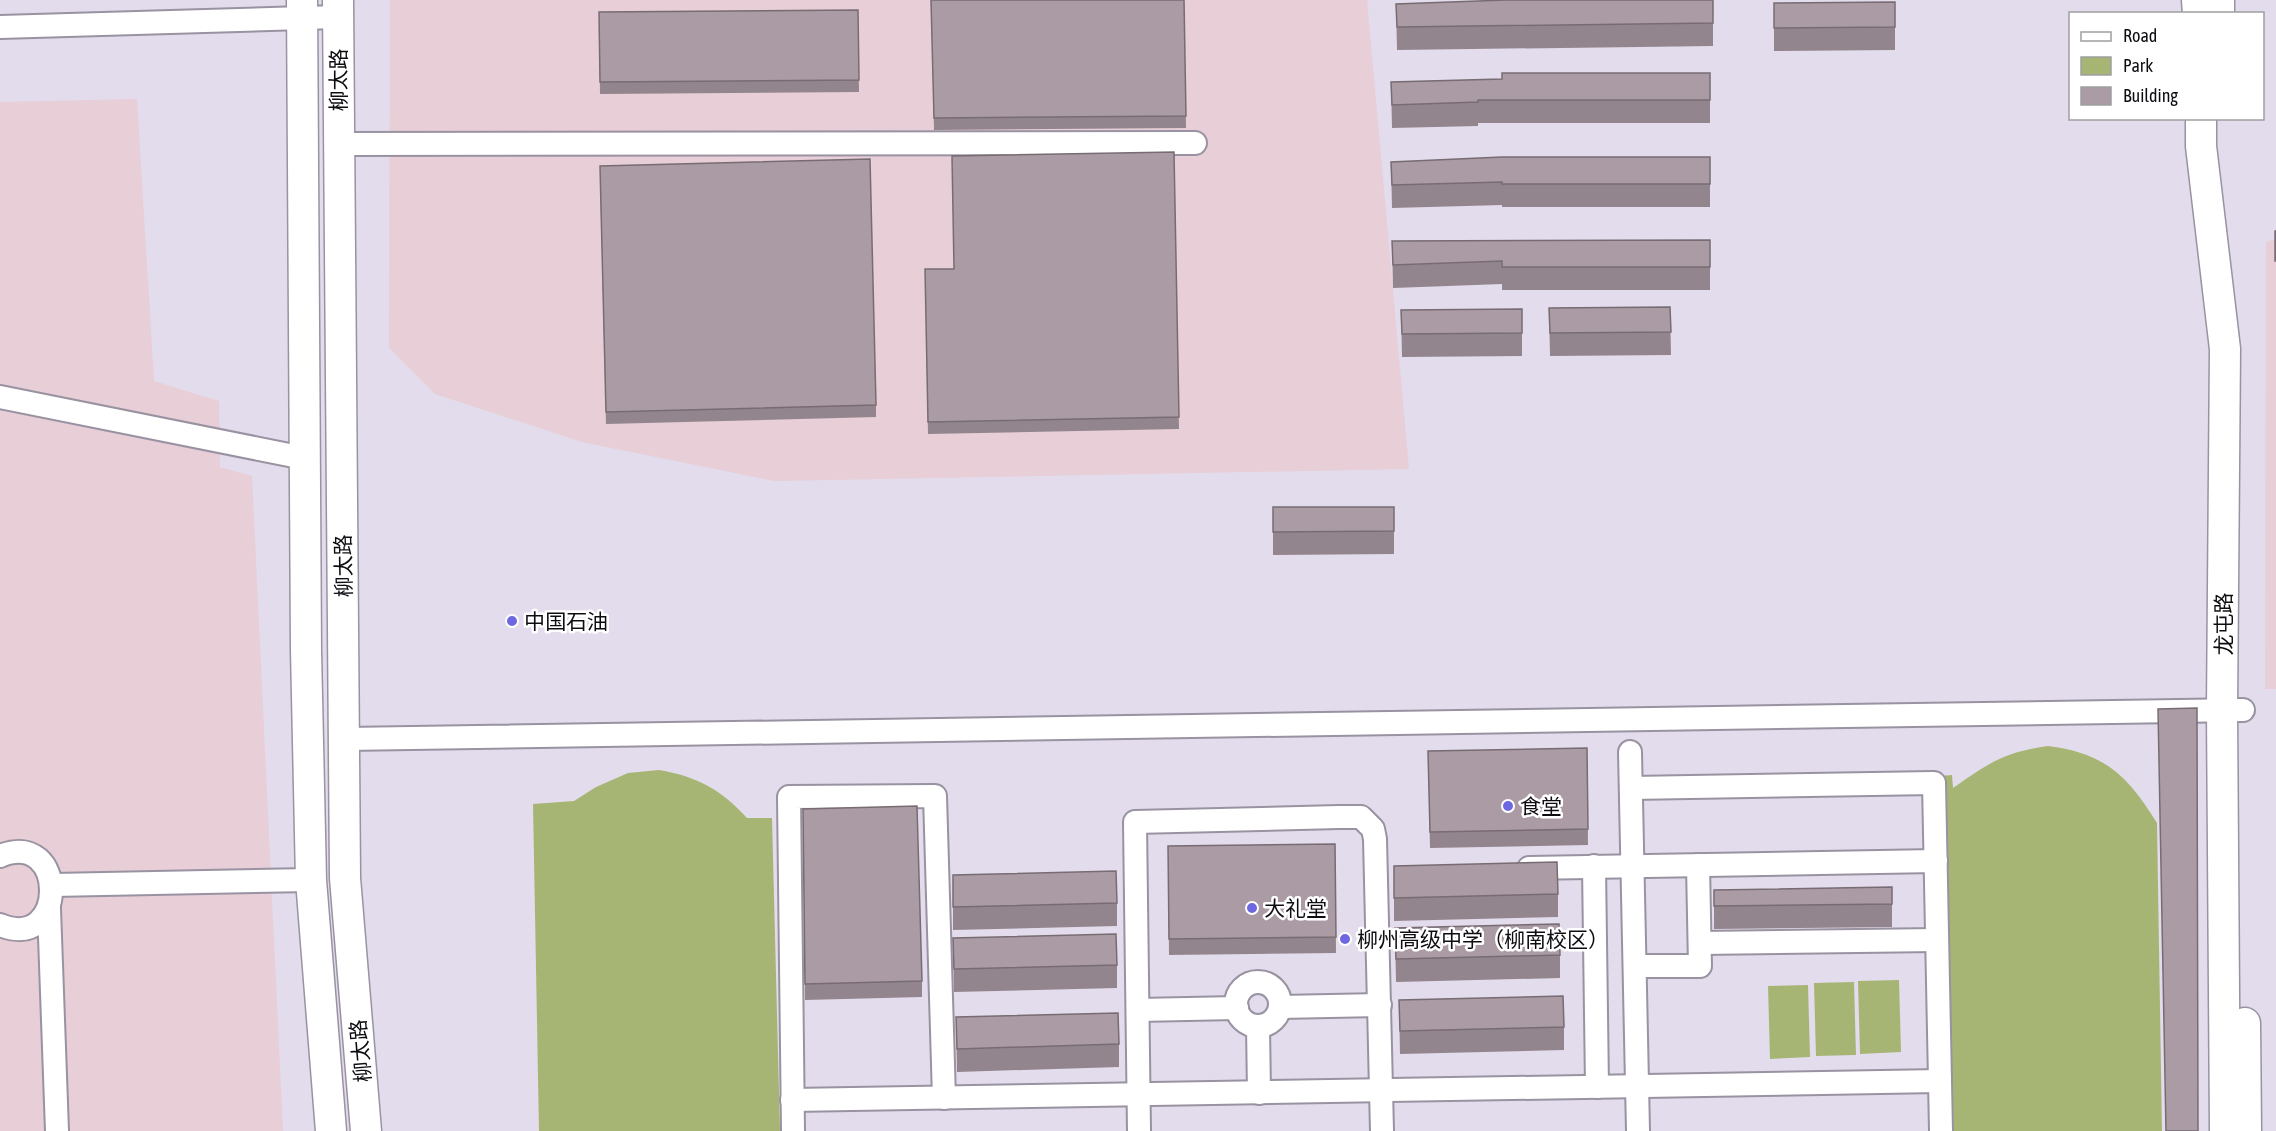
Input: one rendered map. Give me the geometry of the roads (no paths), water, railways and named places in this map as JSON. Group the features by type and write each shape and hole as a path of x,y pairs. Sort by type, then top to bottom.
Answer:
{"main road":[{"name":"柳太路","path":"302,9 304,458 311,880 332,1131"},
{"name":"柳太路","path":"337,9 345,878 366,1131"},
{"name":"龙屯路","path":"2201,120 2201,146 2225,349 2232,710 2246,1131"},
{"name":"龙屯路","path":"2221,120 2243,351 2232,710 2224,1131"}],"street":[{"path":"0,27 302,9 337,9"},
{"path":"338,144 1195,143"},
{"path":"0,397 304,458"},
{"path":"345,739 2232,710"},
{"path":"1630,752 1638,1131"},
{"path":"1631,788 1934,783 1941,1131"},
{"path":"793,1131 789,797 935,796 944,1098"},
{"path":"1139,1131 1135,822 1361,817 1374,829 1377,870 1382,1131"},
{"path":"0,856 19,853 31,856 41,863 53,885 49,909 57,1131"},
{"path":"1503,868 1936,861"},
{"path":"1635,966 1700,966 1698,865"},
{"path":"1594,866 1597,1087"},
{"path":"1377,870 1400,870"},
{"path":"1113,875 1137,874"},
{"path":"939,879 962,878"},
{"path":"53,885 311,880"},
{"path":"0,925 19,928 31,925 49,909"},
{"path":"1700,943 1937,940"},
{"path":"1259,982 1266,984 1277,993 1280,1006 1275,1019 1258,1026 1242,1019 1237,1008 1240,992 1252,983 1259,982"},
{"path":"1280,1006 1380,1005"},
{"path":"1138,1010 1237,1008"},
{"path":"1258,1026 1259,1093"},
{"path":"792,1100 1940,1081"}],"place":[{"name":"中国石油","path":"512,621"},
{"name":"食堂","path":"1508,806"},
{"name":"大礼堂","path":"1252,908"},
{"name":"柳州高级中学（柳南校区）","path":"1345,939"}]}
